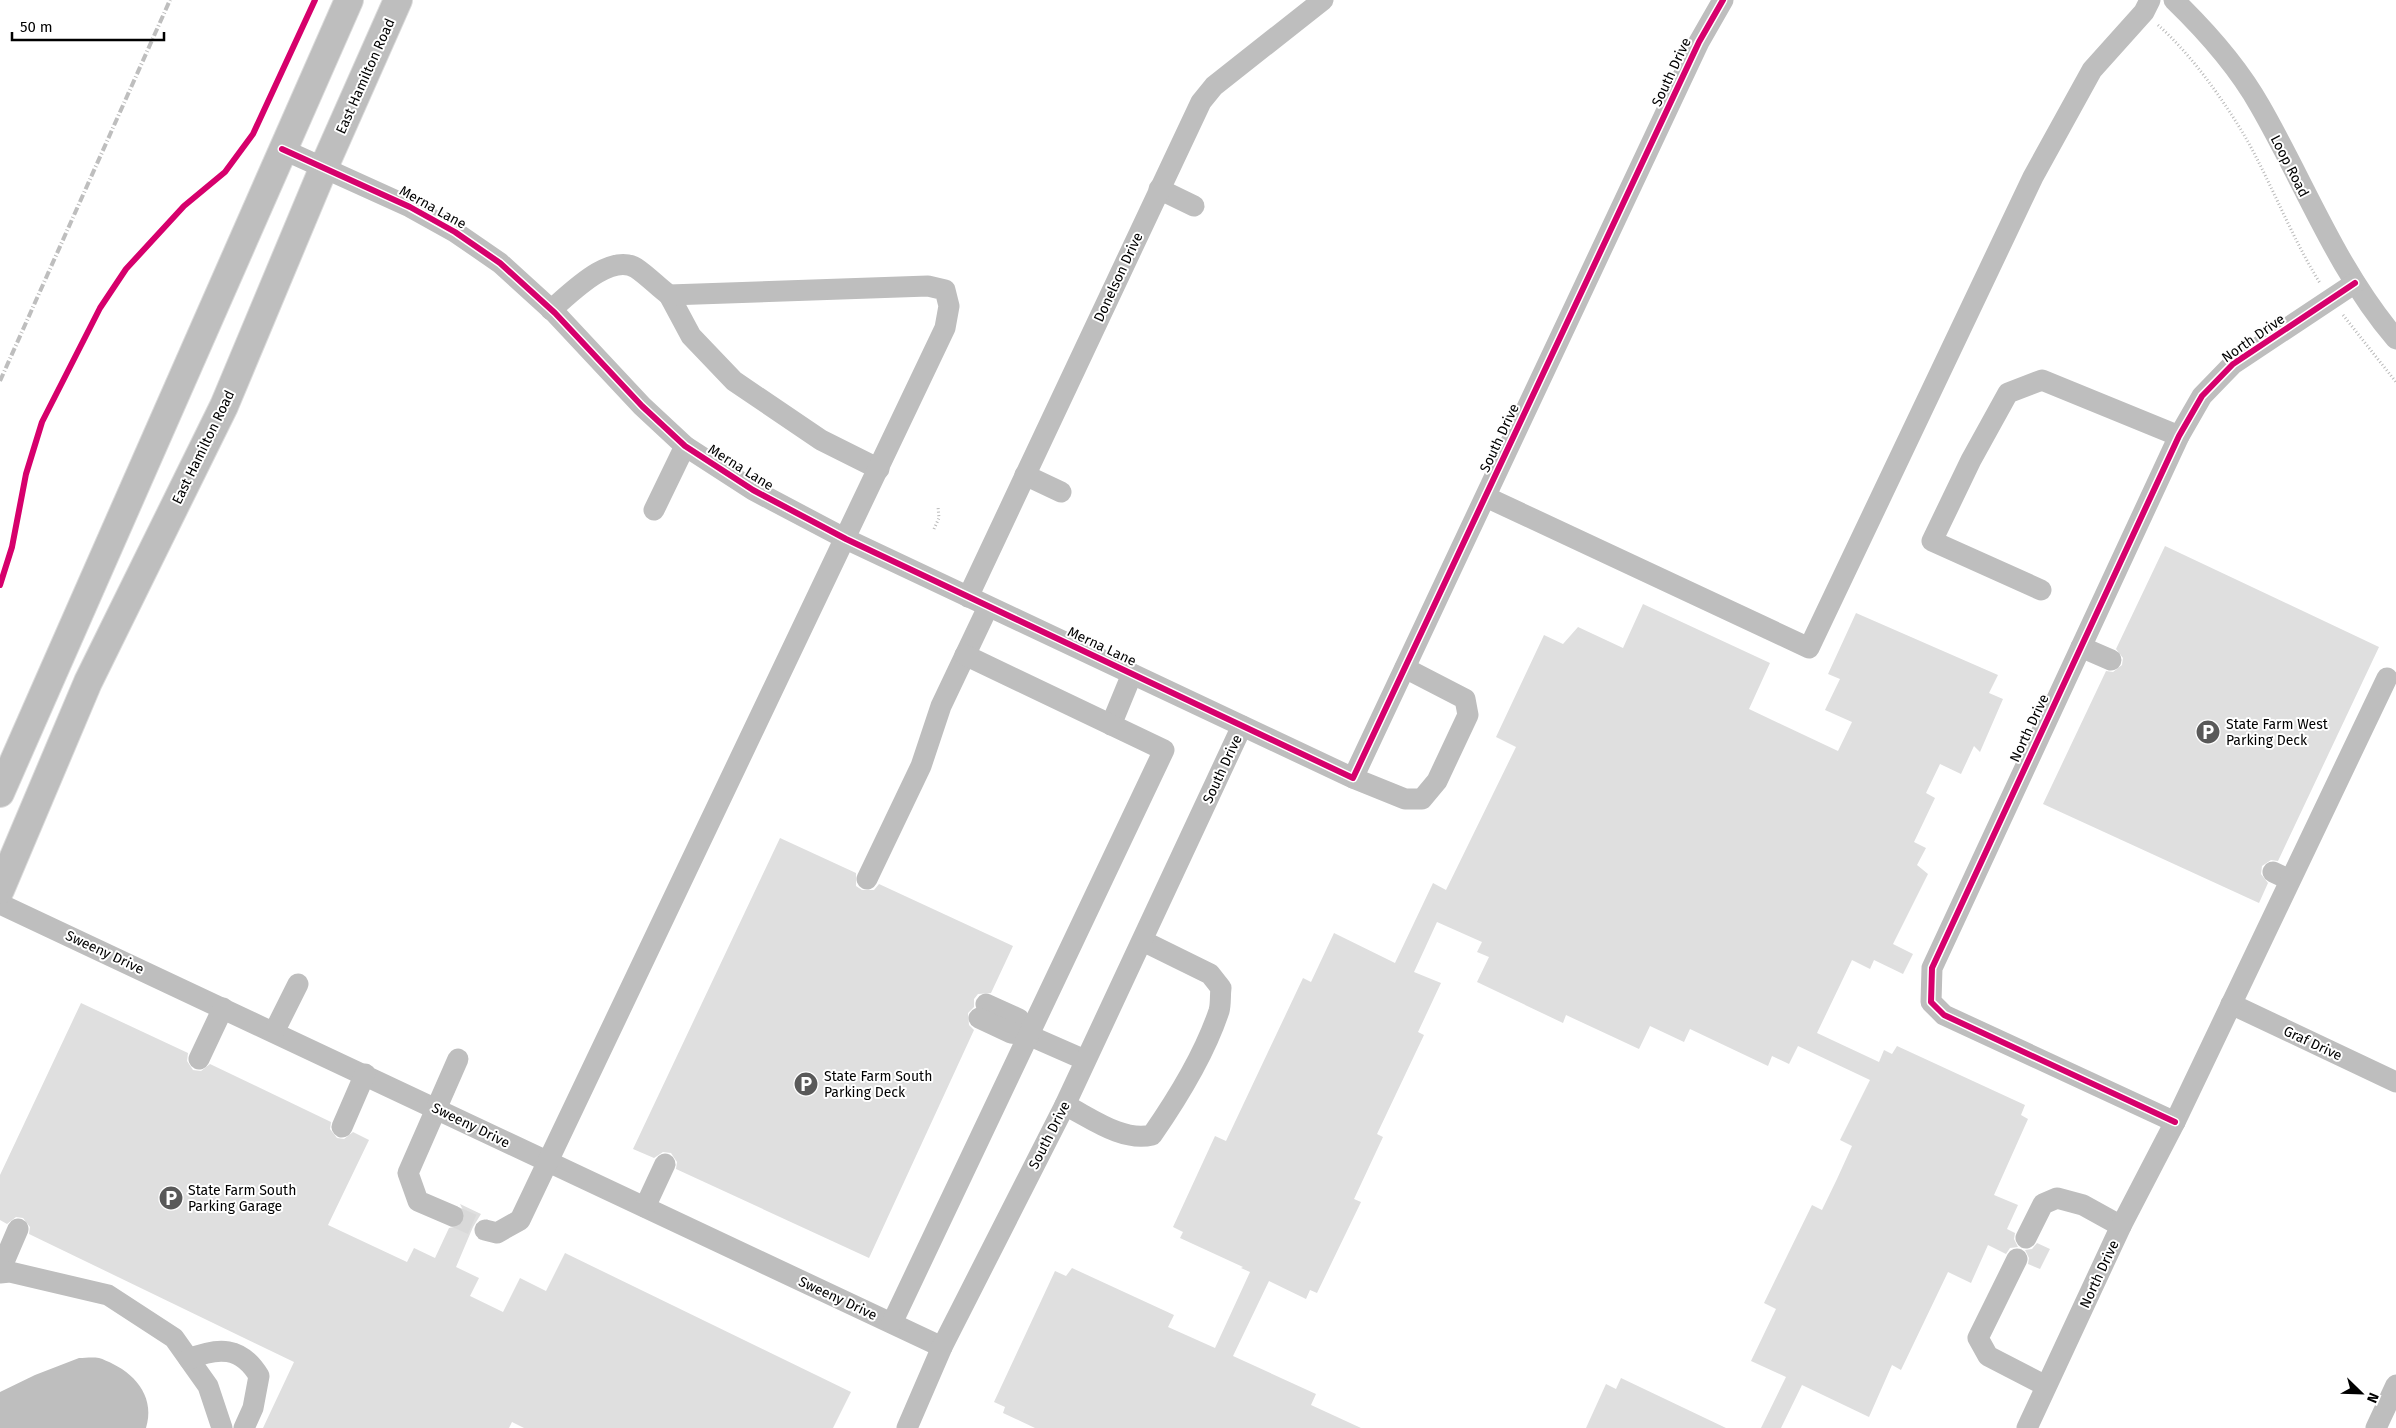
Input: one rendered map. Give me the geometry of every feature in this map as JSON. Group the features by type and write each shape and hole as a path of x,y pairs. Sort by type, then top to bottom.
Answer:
{"main road":[{"path":"0,793 349,0"},
{"name":"East Hamilton Road","path":"0,890 88,682 224,406 324,167 398,0"}],"street":[{"name":"Donelson Drive","path":"968,597 1195,114 1214,86 1323,0"},
{"name":"South Drive","path":"907,1428 942,1347 1065,1105 1242,726 1353,778 1698,42 1723,0"},
{"name":"Loop Road","path":"2174,0 2199,24 2260,105 2304,192 2355,283 2396,339"},
{"path":"1486,497 1810,648 2033,177 2092,70 2147,6"},
{"name":"Merna Lane","path":"282,149 377,190 455,232 500,263 551,310 642,406 685,446 753,490 846,539 1242,726"},
{"path":"1159,189 1194,206"},
{"path":"551,310 597,272 617,265 635,267 669,295 691,336 734,381 821,440 879,469"},
{"name":"North Drive","path":"2175,1122 1944,1014 1931,1002 1932,968 2178,436 2202,396 2233,364 2355,283"},
{"path":"485,1230 497,1233 520,1220 879,469 945,328 949,306 945,290 928,286 876,286 669,295"},
{"path":"2042,590 1932,541 1971,460 2008,393 2042,380 2178,436"},
{"path":"654,510 685,446"},
{"path":"1025,475 1061,492"},
{"path":"867,879 920,766 941,706 988,607"},
{"path":"2081,647 2111,660"},
{"path":"892,1323 1164,750 965,655"},
{"path":"1353,778 1405,799 1422,799 1437,782 1468,715 1465,699 1405,668"},
{"path":"1111,725 1132,674"},
{"name":"North Drive","path":"2027,1428 2121,1226 2175,1122 2231,1004 2282,876 2388,678"},
{"name":"Sweeny Drive","path":"0,904 942,1347"},
{"path":"1065,1105 1119,1133 1139,1138 1152,1135 1165,1116 1197,1059 1220,1010 1221,988 1210,974 1143,940"},
{"path":"274,1032 298,984"},
{"name":"Graf Drive","path":"2231,1004 2396,1082"},
{"path":"199,1059 223,1008"},
{"path":"983,1011 1011,1033 1028,1035 1085,1060"},
{"path":"453,1216 418,1201 408,1173 458,1059"},
{"path":"342,1127 365,1074"},
{"path":"645,1207 665,1164"},
{"path":"2026,1238 2043,1204 2057,1198 2083,1205 2121,1226"},
{"path":"18,1229 0,1272 10,1272 108,1295 174,1338 208,1386 222,1428"},
{"path":"2017,1259 1978,1338 1988,1356 2046,1386"},
{"path":"189,1359 208,1351 234,1353 251,1363 259,1376 253,1408 244,1428"},
{"path":"2376,1428 2396,1384"}],"path":[{"path":"2147,6 2216,94 2246,140 2319,281 2396,382"},
{"path":"934,529 939,518 938,507"}],"shaded area":[{"path":"79,1358 99,1358 104,1360 122,1369 137,1382 146,1399 148,1408 146,1428 0,1428 0,1392 35,1375"}],"building":[{"name":"State Farm West Parking Deck","path":"2165,546 2379,647 2278,861 2271,860 2262,866 2261,874 2268,883 2259,903 2043,804 2106,671 2113,672 2122,665 2123,658 2116,649"},
{"path":"1643,604 1770,663 1749,709 1838,751 1852,722 1825,710 1840,679 1828,674 1856,613 1998,675 1989,693 2003,699 1980,752 1974,746 1961,774 1940,764 1926,793 1935,798 1914,842 1926,848 1917,865 1928,874 1893,944 1913,954 1903,974 1874,960 1870,969 1852,960 1817,1033 1879,1062 1884,1050 1892,1054 1897,1046 2025,1105 2021,1115 2028,1119 1994,1195 2018,1205 2007,1229 2015,1233 2014,1239 2018,1247 2010,1248 2006,1254 1988,1245 1971,1283 1948,1272 1901,1370 1892,1365 1869,1417 1802,1385 1781,1428 1761,1428 1786,1377 1751,1361 1776,1309 1764,1303 1812,1205 1822,1210 1837,1179 1852,1146 1840,1140 1870,1080 1798,1046 1789,1064 1772,1056 1768,1066 1690,1029 1684,1042 1650,1026 1639,1049 1566,1015 1563,1023 1477,982 1489,957 1477,952 1482,942 1437,922 1414,972 1441,983 1418,1032 1424,1035 1377,1134 1383,1137 1354,1199 1361,1202 1317,1293 1310,1290 1306,1299 1269,1281 1233,1356 1316,1394 1311,1405 1361,1428 1035,1428 1003,1413 1005,1407 994,1402 1055,1271 1066,1276 1072,1268 1174,1315 1168,1327 1215,1348 1250,1272 1180,1238 1183,1232 1173,1227 1215,1136 1226,1141 1303,978 1311,982 1334,933 1395,963 1433,883 1446,890 1516,747 1496,737 1544,635 1563,644 1578,627 1623,648"},
{"name":"State Farm South Parking Deck","path":"780,838 856,873 856,886 862,890 874,890 879,884 1013,946 991,993 978,994 974,999 974,1007 968,1013 969,1025 974,1030 869,1258 676,1169 677,1162 671,1153 663,1152 654,1158 633,1149"},
{"path":"81,1003 188,1053 187,1061 193,1070 201,1071 210,1064 331,1122 330,1129 337,1138 344,1139 353,1132 369,1140 328,1225 407,1262 414,1248 435,1258 449,1228 460,1226 464,1221 465,1214 460,1204 481,1214 473,1227 456,1267 479,1278 470,1296 503,1312 520,1278 546,1291 565,1253 851,1392 833,1428 524,1428 512,1422 509,1428 263,1428 294,1362 29,1234 30,1227 23,1218 16,1217 7,1224 0,1220 0,1175"},
{"path":"2037,1243 2050,1249 2040,1269 2028,1264 2029,1258 2025,1250 2032,1249"},
{"path":"1621,1378 1726,1428 1586,1428 1606,1384 1616,1389"}],"tunnel":[{"path":"453,1216 485,1230"}],"railway":[{"path":"0,381 170,0"}],"cycle path":[{"path":"0,585 12,547 26,474 42,422 100,308 126,269 184,206 225,172 253,134 315,0"},
{"path":"282,149 410,207 455,232 500,263 555,313 642,406 685,446 753,490 846,539 1353,778 1699,42 1723,0"},
{"path":"2175,1122 1944,1015 1931,1002 1932,968 2179,436 2202,396 2233,364 2355,283"}],"place":[{"name":"State Farm West Parking Deck","path":"2208,732"},
{"name":"State Farm South Parking Deck","path":"806,1084"},
{"name":"State Farm South Parking Garage","path":"171,1198"}]}
